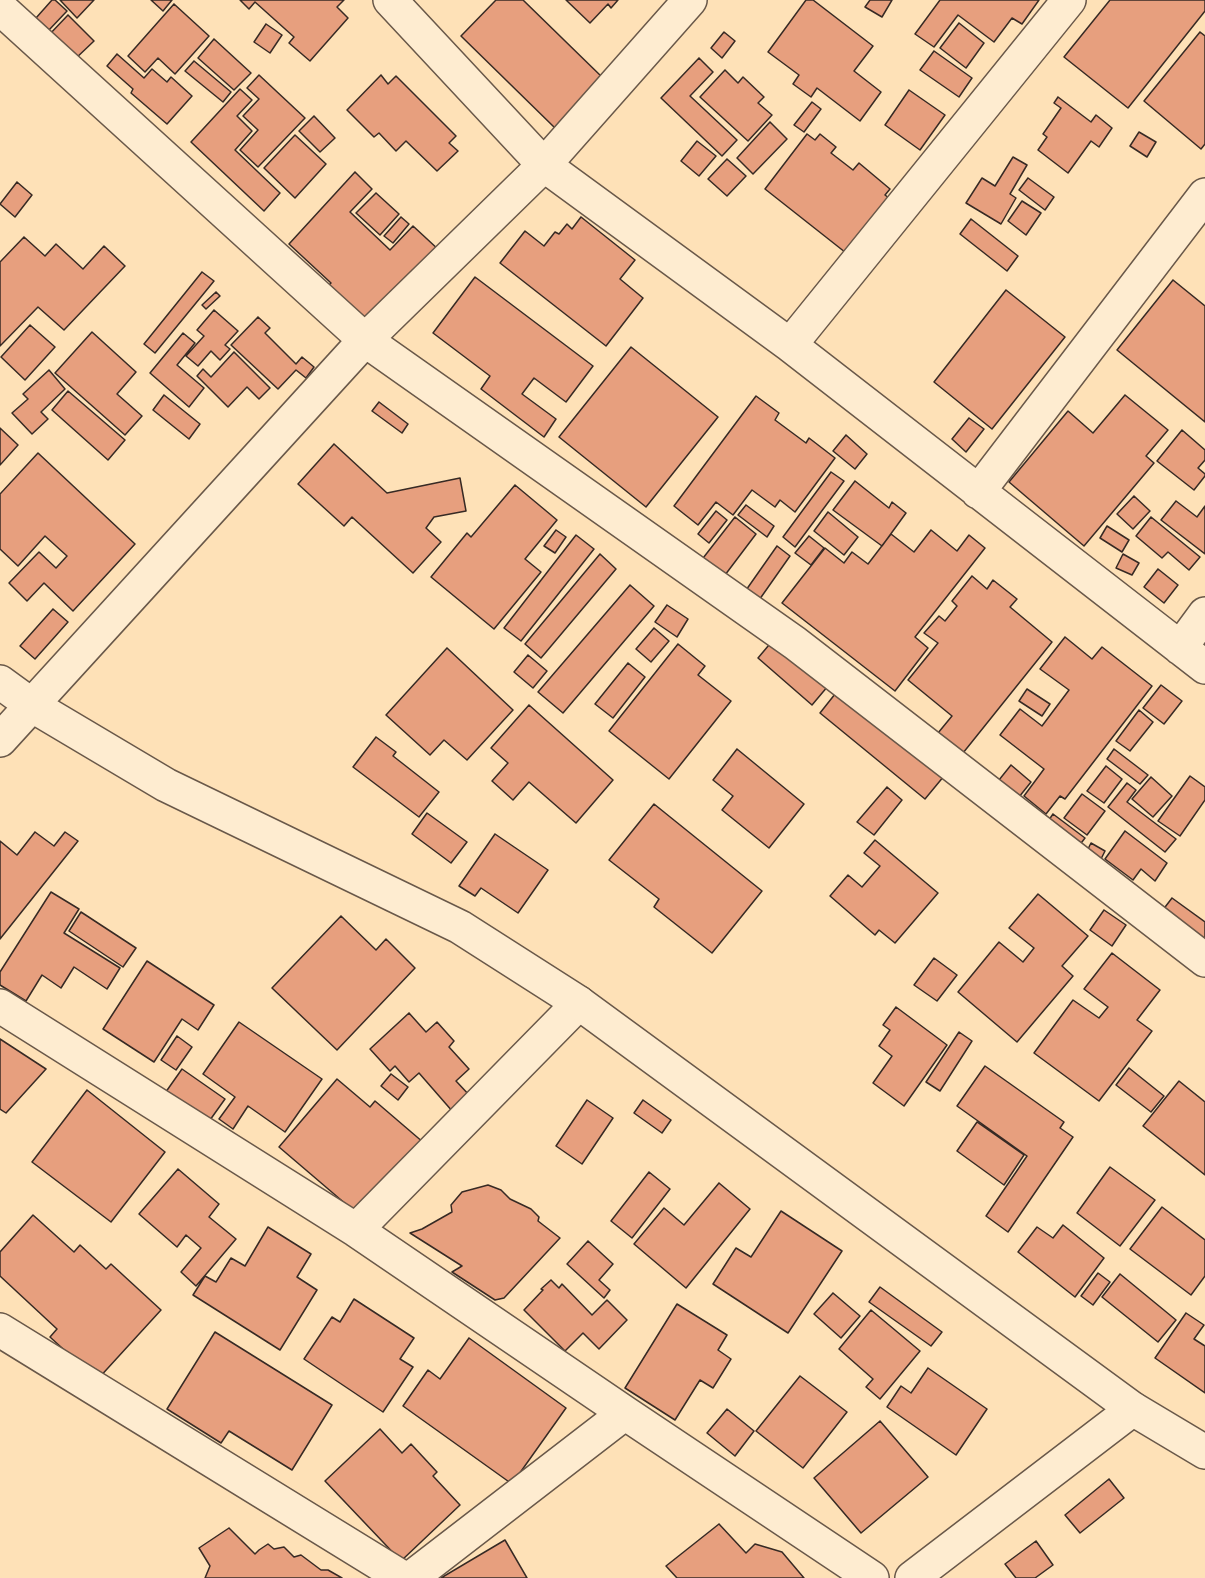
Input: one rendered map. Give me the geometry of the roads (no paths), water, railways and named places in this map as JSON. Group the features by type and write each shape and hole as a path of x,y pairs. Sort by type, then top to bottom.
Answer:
{"street":[{"path":"390,0 544,165 790,345 1192,658 1205,614"},
{"path":"0,740 365,340 544,165 690,0"},
{"path":"790,345 1069,0"},
{"path":"0,8 365,340 795,643 1205,960"},
{"path":"978,492 1205,195"},
{"path":"0,682 33,706 166,785 460,927 579,1003 1133,1409 1205,1452"},
{"path":"356,1230 579,1003"},
{"path":"0,1006 356,1230 872,1578"},
{"path":"0,1330 403,1578"},
{"path":"912,1578 1133,1409"},
{"path":"411,1578 625,1413"}]}
